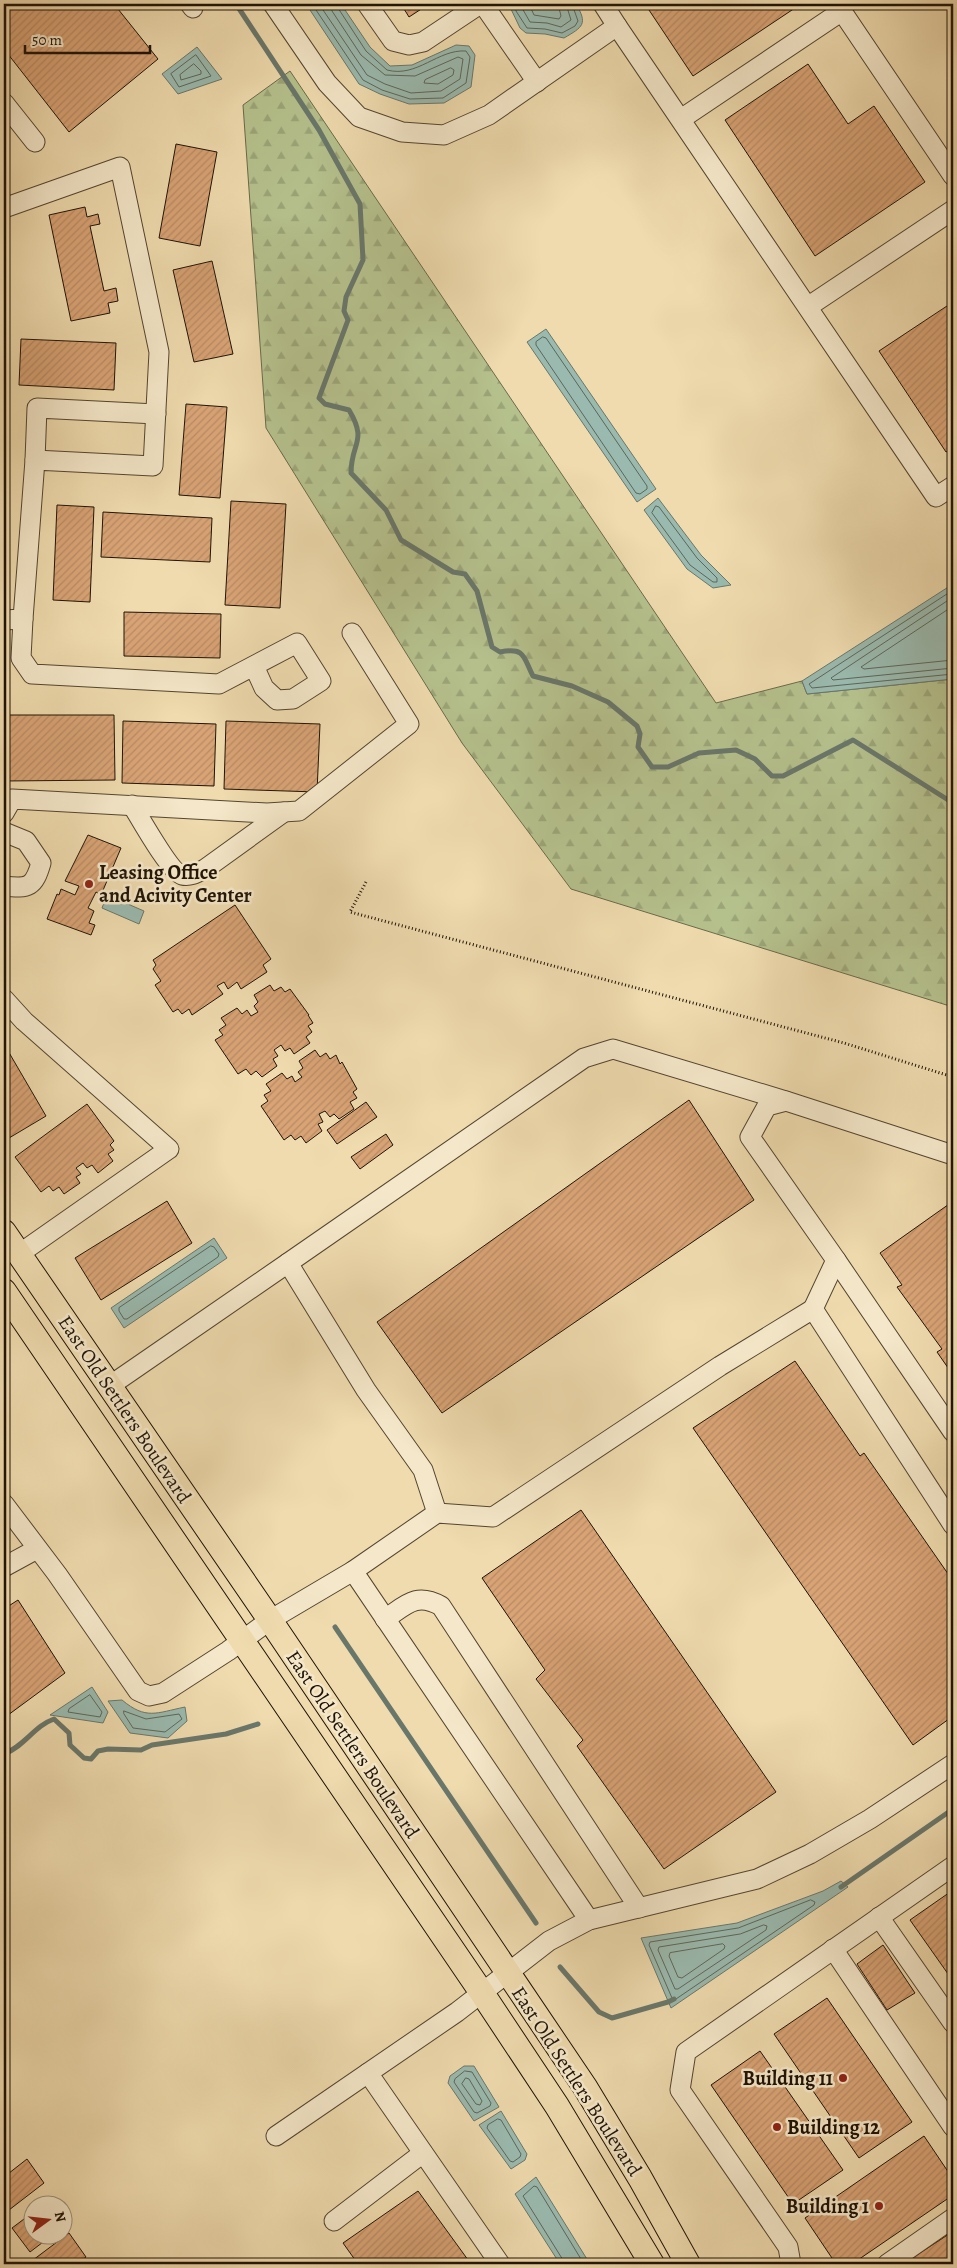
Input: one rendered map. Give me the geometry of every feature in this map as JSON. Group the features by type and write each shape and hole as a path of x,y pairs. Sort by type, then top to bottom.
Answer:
{"main road":[{"name":"East Old Settlers Boulevard","path":"4,1232 108,1387 270,1620 585,2087 640,2178 688,2264"},
{"name":"East Old Settlers Boulevard","path":"4,1291 482,1993 557,2106 652,2264"}],"street":[{"path":"273,4 327,83 359,117 402,132 444,135 489,114 617,26"},
{"path":"367,4 394,41 409,46 423,42 482,4 537,82"},
{"path":"603,4 936,497 953,486"},
{"path":"681,119 840,8 953,176"},
{"path":"5,106 35,142"},
{"path":"4,208 120,167 159,352 153,466 35,460"},
{"path":"808,306 953,210"},
{"path":"156,414 37,408 21,658 32,674 219,684 254,666"},
{"path":"4,620 23,619"},
{"path":"4,813 12,799 284,812 299,811 409,724 352,633"},
{"path":"132,805 171,866 184,876 192,876 204,869 284,812"},
{"path":"4,832 26,841 41,863 36,880 27,886 4,886"},
{"path":"4,1000 24,1021 169,1149 19,1254"},
{"path":"108,1387 584,1058 613,1049 786,1101 953,1155"},
{"path":"786,1101 767,1106 750,1137 953,1432"},
{"path":"4,1504 57,1574 138,1691 149,1696 164,1693 270,1620 353,1571 437,1513 493,1517 720,1366 813,1308 836,1260"},
{"path":"288,1263 366,1390 423,1470 437,1513"},
{"path":"813,1308 953,1525"},
{"path":"4,1567 37,1550"},
{"path":"353,1571 589,1920"},
{"path":"385,1619 414,1600 429,1599 441,1606 639,1908"},
{"path":"276,2136 482,1993 507,1971 549,1941 589,1920 757,1879 810,1854 953,1764"},
{"path":"791,2264 788,2246 680,2090 686,2052 953,1866"},
{"path":"879,1917 953,2023"},
{"path":"833,1949 953,2127"},
{"path":"368,2073 500,2264"},
{"path":"334,2221 423,2153"},
{"path":"887,2264 953,2218"}],"path":[{"path":"366,882 350,912 844,1044 953,1077"}],"green space":[{"path":"290,71 716,703 802,681 807,694 953,679 953,1007 571,889 462,743 266,428 243,105"}],"water":[{"path":"306,4 341,4 370,47 390,66 412,65 456,45 469,46 475,55 471,87 444,103 409,104 359,84"},
{"path":"511,4 576,4 582,16 582,24 576,31 564,38 526,33 520,28 510,7"},
{"path":"197,47 222,79 178,94 162,74"},
{"path":"546,329 656,489 637,502 527,342"},
{"path":"658,498 701,555 731,585 713,588 687,569 644,510"},
{"path":"953,584 953,679 807,694 802,681"},
{"path":"107,895 144,911 139,924 102,908"},
{"path":"214,1238 227,1258 124,1328 111,1308"},
{"path":"92,1687 108,1712 103,1723 50,1715"},
{"path":"122,1700 145,1713 159,1713 185,1707 187,1721 168,1738 130,1733 108,1701"},
{"path":"841,1881 848,1887 671,2008 641,1938 737,1923 823,1891"},
{"path":"464,2066 474,2066 499,2107 474,2121 448,2083 450,2076"},
{"path":"501,2111 527,2154 525,2160 511,2169 479,2125"},
{"path":"536,2177 590,2264 560,2264 515,2194"}],"building":[{"path":"4,4 114,4 158,59 69,132 4,49"},
{"path":"401,4 429,4 409,17"},
{"path":"645,4 801,4 693,76"},
{"path":"808,64 848,124 874,106 925,182 815,256 725,120"},
{"path":"176,144 217,152 200,246 159,238"},
{"path":"85,207 87,217 98,214 100,224 90,226 104,291 116,288 118,301 108,303 110,313 71,321 49,215"},
{"path":"212,261 233,354 194,362 173,270"},
{"path":"953,302 953,448 946,452 879,351"},
{"path":"21,339 116,343 114,390 19,385"},
{"path":"186,404 227,407 220,498 179,495"},
{"path":"231,501 286,504 280,608 225,605"},
{"path":"57,505 94,507 90,602 53,600"},
{"path":"103,512 212,518 210,562 101,557"},
{"path":"124,612 221,614 220,658 124,656"},
{"path":"4,715 114,715 115,780 4,781"},
{"path":"123,721 216,724 214,786 122,783"},
{"path":"226,721 320,724 317,792 224,789"},
{"name":"Leasing Office and Acivity Center","path":"88,835 121,848 101,895 96,892 88,908 94,911 89,923 95,925 91,935 47,919 57,894 59,895 61,889 75,895 79,886 65,881"},
{"path":"235,905 271,959 263,965 267,972 241,989 237,982 228,989 224,982 217,986 223,994 192,1015 189,1009 182,1014 178,1009 173,1012 155,985 161,981 153,969 156,965 153,960"},
{"path":"270,985 274,991 281,987 285,992 290,989 309,1015 313,1023 308,1026 312,1032 306,1037 310,1043 294,1054 290,1048 285,1051 281,1045 274,1050 278,1056 273,1059 277,1066 262,1077 256,1071 251,1075 246,1069 238,1074 215,1040 223,1035 219,1030 226,1025 221,1018 237,1008 242,1014 247,1010 251,1016 258,1012 254,1006 258,1002 254,995"},
{"path":"4,1044 46,1116 4,1141"},
{"path":"315,1050 320,1057 326,1053 330,1059 336,1055 340,1064 342,1062 357,1089 353,1092 357,1098 350,1102 354,1109 339,1119 334,1114 330,1117 325,1111 319,1114 323,1122 318,1124 322,1131 306,1143 301,1136 295,1140 291,1135 284,1140 261,1106 268,1101 264,1095 271,1091 266,1084 282,1073 287,1079 292,1076 295,1082 302,1077 298,1072 303,1068 299,1061"},
{"path":"689,1100 754,1200 442,1413 377,1322"},
{"path":"366,1102 377,1117 337,1144 327,1130"},
{"path":"87,1104 114,1141 110,1145 114,1150 108,1154 113,1161 98,1173 92,1165 87,1168 83,1163 76,1168 81,1174 76,1177 80,1183 64,1194 59,1187 53,1191 49,1186 41,1192 15,1157"},
{"path":"386,1134 393,1145 360,1169 351,1157"},
{"path":"167,1201 192,1243 101,1300 75,1258"},
{"path":"952,1202 953,1375 937,1352 942,1349 897,1287 902,1285 880,1253"},
{"path":"795,1361 860,1456 864,1453 953,1581 953,1716 913,1745 693,1428"},
{"path":"581,1510 776,1792 664,1869 577,1746 583,1740 536,1679 545,1670 482,1578"},
{"path":"18,1600 65,1673 4,1718 4,1609"},
{"path":"953,1890 953,1981 910,1920"},
{"path":"883,1945 915,1993 887,2010 857,1964"},
{"name":"Building 11","path":"827,1998 912,2122 859,2158 774,2034"},
{"name":"Building 12","path":"760,2051 843,2170 793,2204 711,2085"},
{"name":"Building 1","path":"924,2136 953,2179 953,2195 852,2264 836,2264 805,2218"},
{"path":"27,2159 44,2183 27,2196 22,2196 22,2200 9,2210 4,2202 4,2177"},
{"path":"418,2191 471,2264 358,2264 343,2243"},
{"path":"22,2220 22,2241 12,2228"},
{"path":"949,2234 953,2241 953,2264 903,2264"},
{"path":"72,2237 86,2257 76,2264 37,2264 33,2260 52,2246 72,2246"},
{"path":"26,2246 38,2246 30,2252"}],"waterway":[{"path":"236,4 319,130 360,204 363,260 346,297 344,311 348,320 319,398 325,404 349,410 355,421 358,436 351,473 386,510 401,540 453,572 465,574 477,591 492,647 500,652 519,652 525,659 533,676 572,686 608,702 637,726 640,734 638,747 652,767 668,767 699,753 736,750 755,759 772,776 783,776 853,740 953,803"},
{"path":"335,1627 536,1923"},
{"path":"4,1754 18,1746 41,1726 54,1719 69,1733 70,1745 84,1758 91,1759 98,1751 108,1749 141,1750 152,1745 226,1734 258,1724"},
{"path":"841,1887 953,1809"},
{"path":"560,1967 599,2012 612,2018 674,1999"}],"place":[{"name":"Leasing Office and Acivity Center","path":"89,884"},
{"name":"Building 11","path":"843,2078"},
{"name":"Building 12","path":"777,2127"},
{"name":"Building 1","path":"879,2206"}]}
